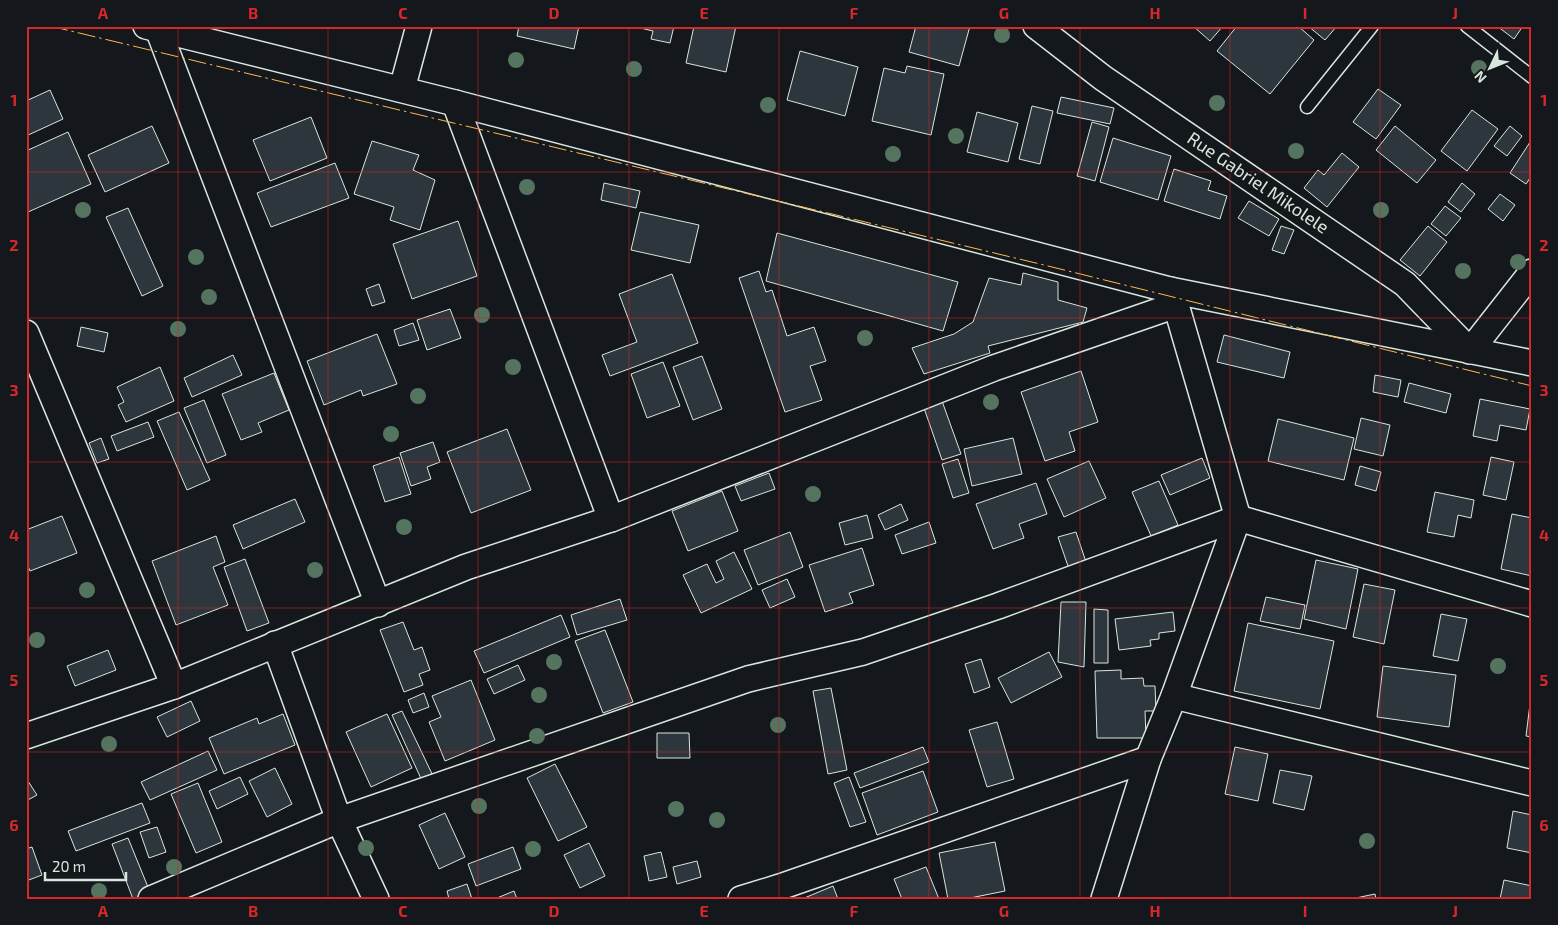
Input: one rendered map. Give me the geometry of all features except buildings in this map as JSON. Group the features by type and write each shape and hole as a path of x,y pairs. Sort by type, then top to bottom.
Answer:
{"street":[{"path":"402,89 419,26"},
{"name":"Rue Gabriel Mikolele","path":"1036,26 1103,78 1405,284 1470,351"},
{"path":"152,28 402,89 1173,297 1532,363"},
{"path":"152,28 378,604"},
{"path":"455,103 610,519"},
{"path":"1470,351 1532,272"},
{"path":"1104,899 1148,759 1174,696 1238,518 1173,297"},
{"path":"26,736 174,686 466,567 610,519 1173,297"},
{"path":"26,333 174,686"},
{"path":"151,899 339,820 748,678 863,652 998,606 1238,518 1532,604"},
{"path":"275,644 339,820 376,899"},
{"path":"1174,696 1532,783"},
{"path":"741,899 1148,759"}],"lane":[{"path":"1307,107 1372,26"},
{"path":"1467,26 1532,77"}],"power":[{"path":"50,26 1040,264 1532,386"}]}
